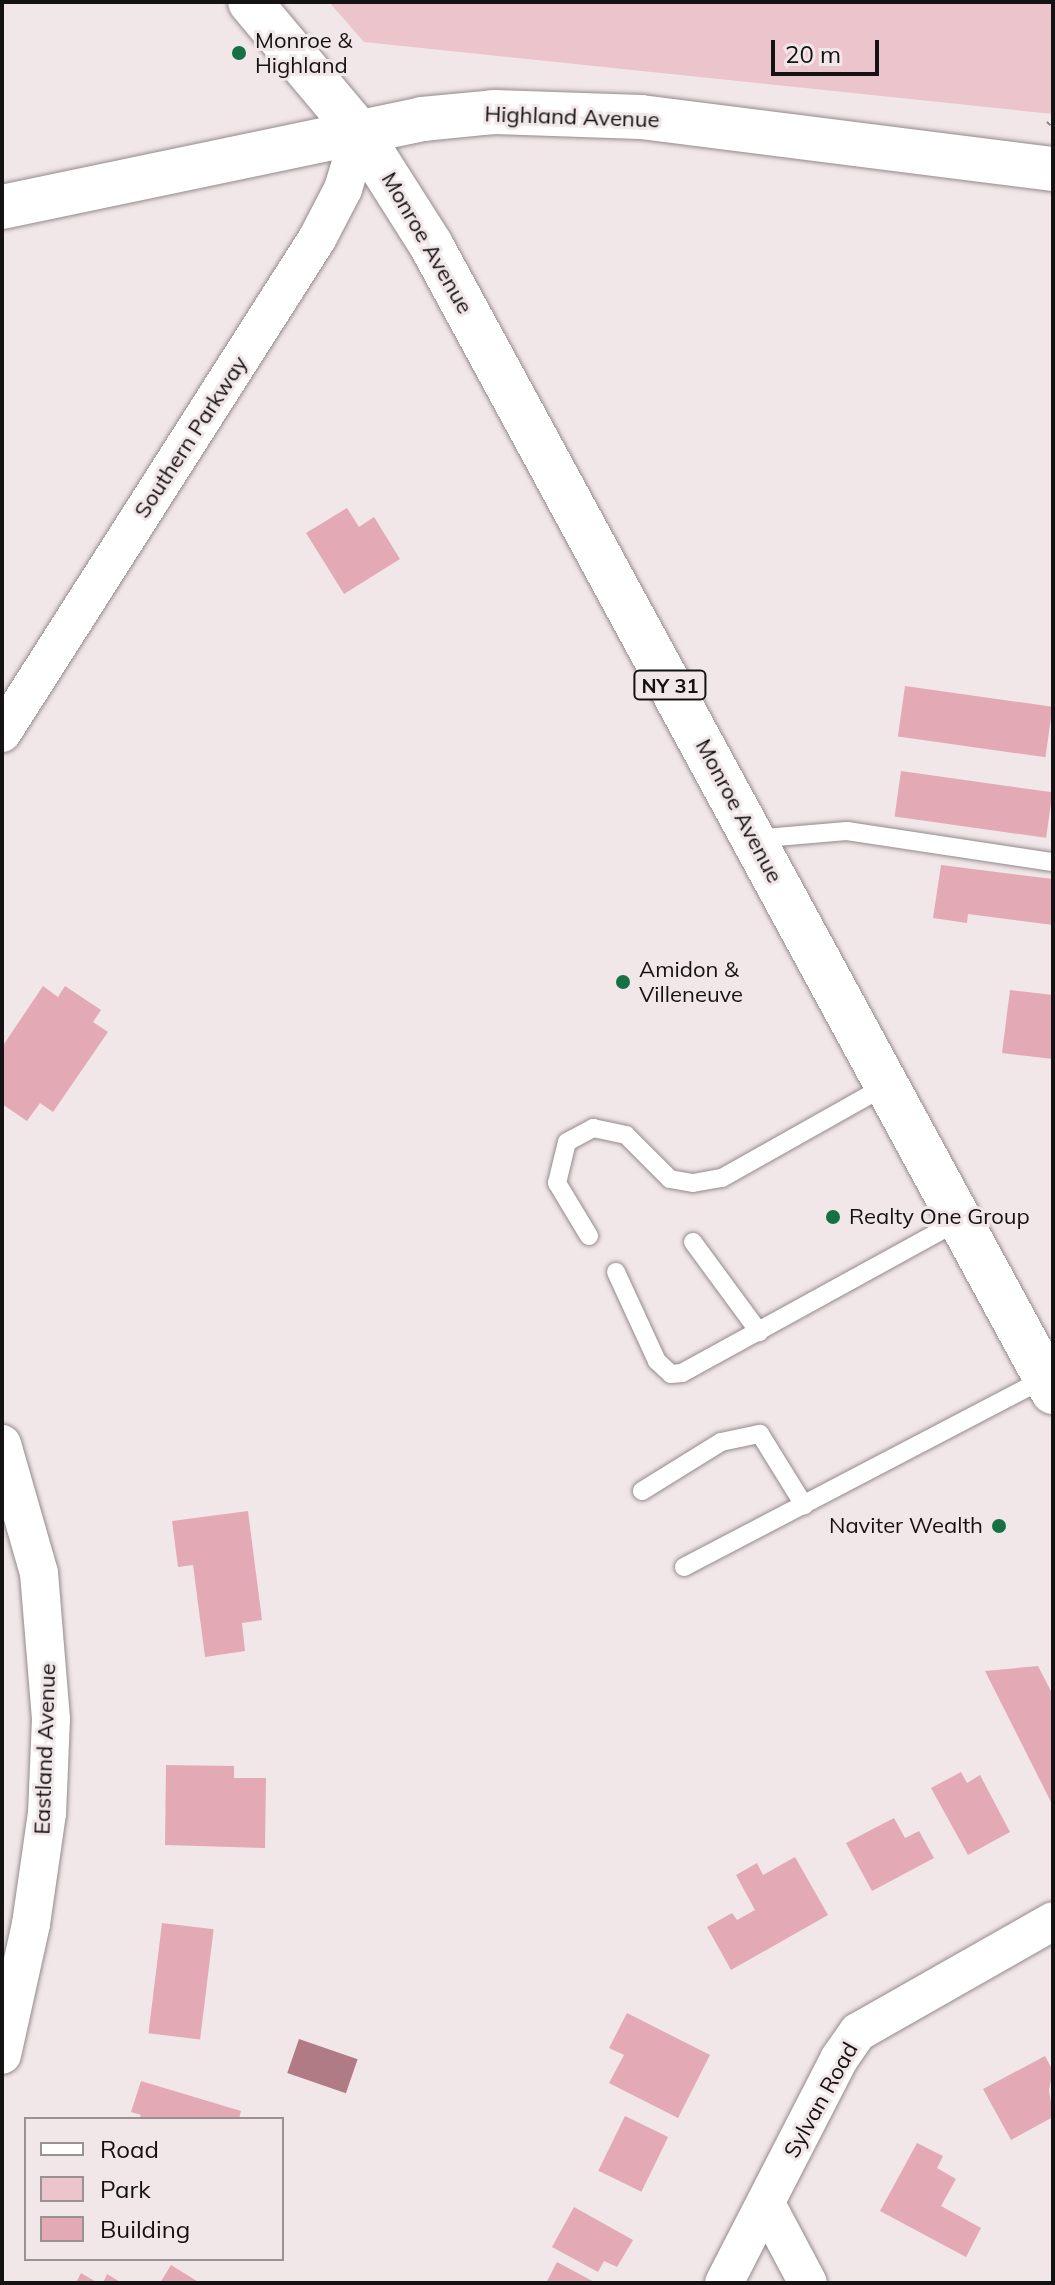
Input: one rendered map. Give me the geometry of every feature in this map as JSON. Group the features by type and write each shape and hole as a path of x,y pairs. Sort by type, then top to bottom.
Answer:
{"main road":[{"name":"Monroe Avenue","path":"250,2 360,133 431,245 1049,1385"},
{"name":"Highland Avenue","path":"2,207 459,114 585,113 887,145 1053,169"}],"street":[{"name":"Southern Parkway","path":"2,733 317,239 343,189 360,133"},
{"name":"Eastland Avenue","path":"2,1444 39,1573 51,1719 47,1813 31,1924 2,2055"},
{"name":"Sylvan Road","path":"724,2283 839,2059 858,2032 1053,1921"},
{"path":"766,2204 808,2283"}],"lane":[{"path":"753,839 847,831 1053,862"},
{"path":"589,1236 557,1183 567,1142 593,1128 626,1135 670,1179 693,1183 722,1178 887,1085"},
{"path":"616,1272 657,1361 671,1374 682,1373 960,1220"},
{"path":"693,1242 759,1332"},
{"path":"684,1567 1049,1385"},
{"path":"642,1491 721,1442 760,1434 804,1505"}],"path":[{"path":"1048,124 1053,118"}],"green space":[{"path":"329,2 1053,2 1053,114 364,42"}],"shaded area":[{"path":"299,2039 358,2059 346,2093 287,2073"}],"building":[{"path":"347,508 359,527 374,517 400,559 344,594 306,533"},
{"path":"905,686 1053,707 1045,757 898,737"},
{"path":"901,771 1053,792 1046,838 895,817"},
{"path":"941,865 1053,879 1053,925 968,914 967,923 933,918"},
{"path":"43,986 58,997 65,986 101,1010 93,1022 108,1032 53,1112 40,1103 27,1121 2,1104 2,1047"},
{"path":"1010,990 1053,995 1053,1059 1002,1053"},
{"path":"248,1511 262,1620 242,1623 245,1651 205,1657 193,1565 178,1567 172,1521"},
{"path":"1038,1666 1053,1695 1053,1806 985,1671"},
{"path":"166,1765 234,1766 234,1778 266,1778 265,1848 165,1845"},
{"path":"961,1772 967,1783 980,1775 1010,1832 968,1855 931,1788"},
{"path":"894,1818 905,1838 919,1831 934,1858 872,1891 846,1843"},
{"path":"795,1857 828,1915 731,1970 707,1927 732,1913 737,1920 755,1910 736,1875 757,1863 763,1875"},
{"path":"162,1923 214,1929 200,2040 148,2033"},
{"path":"627,2013 710,2055 678,2118 609,2083 624,2055 609,2048"},
{"path":"1045,2056 1053,2071 1049,2090 1053,2117 1011,2140 983,2089"},
{"path":"141,2081 241,2111 240,2117 140,2117 131,2112"},
{"path":"625,2116 668,2137 641,2192 598,2171"},
{"path":"917,2143 943,2156 937,2168 956,2179 941,2206 981,2228 966,2257 880,2211"},
{"path":"574,2207 633,2240 617,2267 604,2261 598,2272 552,2247"},
{"path":"557,2262 596,2283 546,2283"},
{"path":"171,2265 200,2283 160,2283"},
{"path":"81,2273 98,2283 76,2283"},
{"path":"107,2274 122,2283 103,2283"}],"place":[{"name":"Monroe & Highland","path":"239,53"},
{"name":"Amidon & Villeneuve","path":"623,982"},
{"name":"Realty One Group","path":"833,1217"},
{"name":"Naviter Wealth","path":"999,1526"}]}
